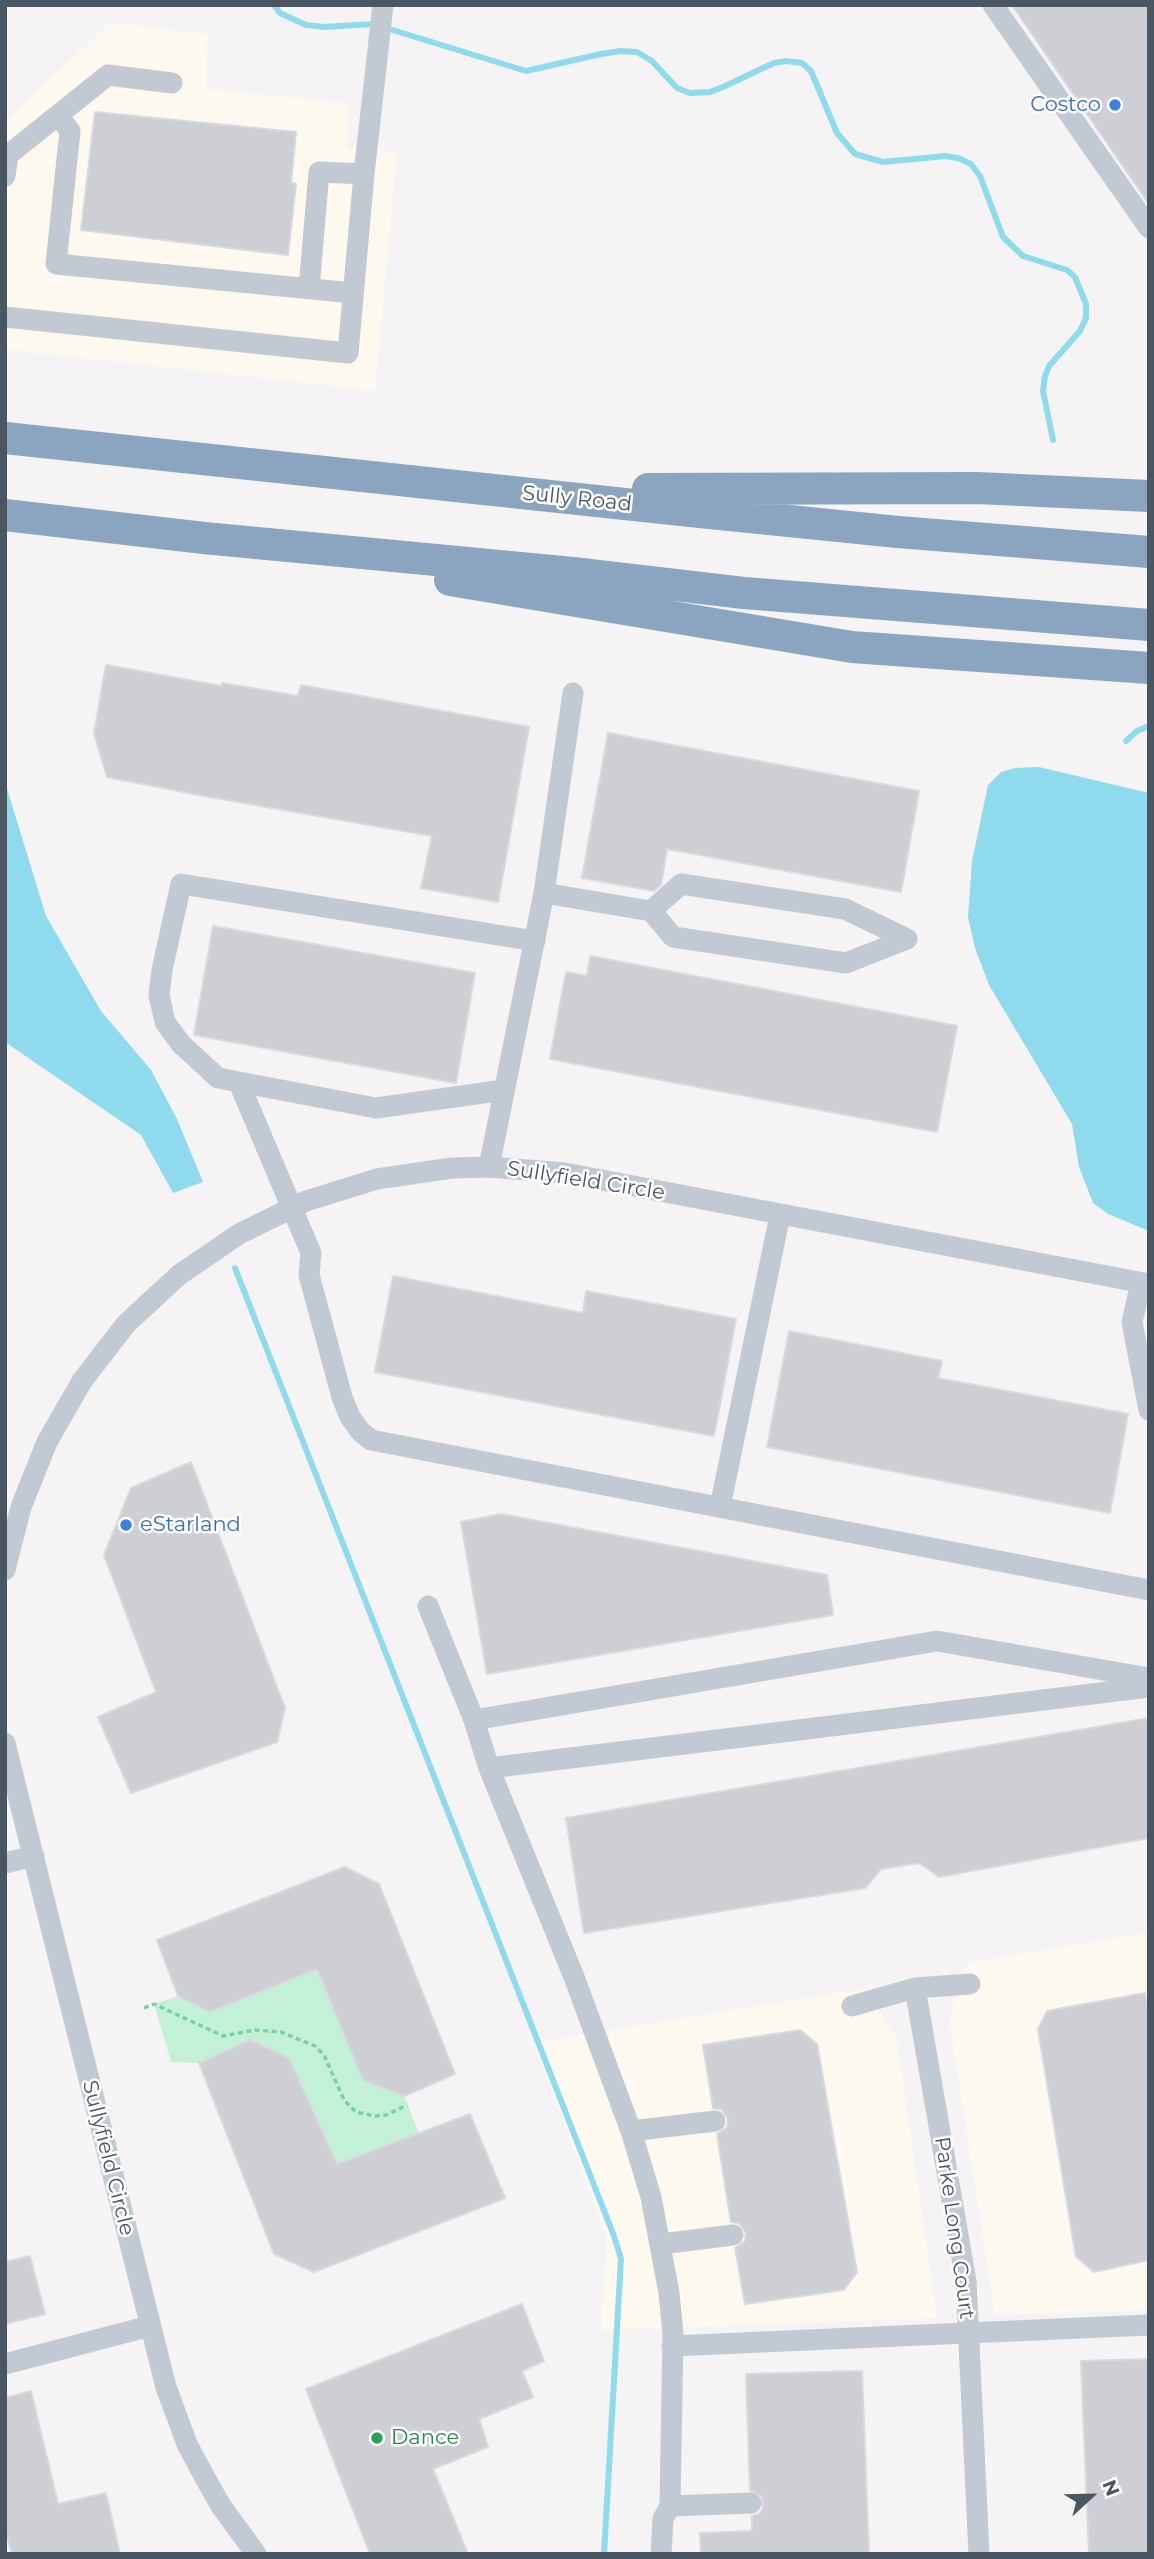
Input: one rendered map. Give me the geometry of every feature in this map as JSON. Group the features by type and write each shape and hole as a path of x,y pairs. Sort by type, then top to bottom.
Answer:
{"highway":[{"name":"Sully Road","path":"5,438 898,532 1149,552"},
{"path":"468,487 796,490 977,488 1149,496"},
{"path":"5,515 744,593 1149,625"},
{"path":"204,538 852,648 1149,668"}],"street":[{"path":"5,317 348,353 383,5"},
{"path":"993,5 1149,228"},
{"path":"5,176 8,155 108,75 173,83"},
{"path":"58,115 70,131 56,264 353,292"},
{"path":"309,288 319,172 364,174"},
{"path":"489,1167 544,893 573,693"},
{"path":"505,1090 376,1108 218,1078 180,1044 165,1022 159,995 162,971 181,884 535,941"},
{"path":"544,893 651,911 673,937 846,963 907,939 845,909 681,884 651,911"},
{"path":"239,1083 312,1253 309,1275 342,1397 350,1417 371,1440 1149,1590"},
{"name":"Sullyfield Circle","path":"5,1570 21,1507 47,1442 69,1401 103,1352 151,1299 208,1253 239,1234 293,1207 377,1179 452,1168 489,1167 565,1173 1145,1284"},
{"path":"720,1507 780,1215"},
{"path":"1145,1284 1132,1322 1149,1410"},
{"path":"428,1606 474,1720 489,1768 574,1977 631,2132 651,2197 669,2292 672,2346 670,2506 663,2519 662,2554"},
{"path":"474,1720 937,1641 1149,1678"},
{"path":"489,1768 1149,1687"},
{"name":"Sullyfield Circle","path":"5,1743 166,2387 187,2445 221,2506 251,2552"},
{"path":"5,1863 34,1856"},
{"path":"852,2006 915,1988 970,1984"},
{"name":"Parke Long Court","path":"915,1988 966,2281 979,2554"},
{"path":"631,2132 715,2122"},
{"path":"661,2244 733,2235"},
{"path":"672,2346 1149,2325"},
{"path":"5,2364 150,2326"},
{"path":"670,2506 751,2503"}],"path":[{"path":"144,2008 155,2004 223,2036 255,2030 281,2032 315,2046 324,2055 344,2100 356,2112 386,2115 407,2105"}],"shaded area":[{"path":"111,22 207,34 206,89 349,103 347,148 397,152 375,391 5,349 5,121"},
{"path":"1149,1932 1149,2310 995,2315 949,2017 968,1962"},
{"path":"862,1989 896,2035 937,2318 601,2330 607,2237 534,2043"}],"green space":[{"path":"317,1969 363,2080 404,2096 419,2133 337,2164 289,2058 254,2042 199,2063 171,2062 154,2004 178,1996 210,2012"}],"water":[{"path":"1039,767 1149,793 1149,1231 1108,1214 1093,1203 1079,1167 1072,1124 989,985 975,948 968,917 972,861 988,785 1001,772 1015,768"},
{"path":"5,782 46,916 101,1011 151,1070 177,1119 203,1182 173,1193 141,1135 5,1042"}],"building":[{"name":"Costco","path":"1012,5 1149,5 1149,204"},
{"path":"95,112 296,132 291,183 296,184 288,255 81,230"},
{"path":"106,665 222,686 222,683 298,696 301,685 529,727 498,902 421,888 432,836 107,777 94,733"},
{"path":"608,733 919,791 901,892 667,849 661,885 654,891 582,878"},
{"path":"213,926 475,973 456,1083 194,1035"},
{"path":"590,956 957,1026 937,1132 550,1059 566,972 587,976"},
{"path":"393,1276 583,1313 586,1291 736,1319 714,1436 375,1372"},
{"path":"789,1331 942,1361 938,1378 1128,1414 1110,1513 767,1447"},
{"path":"191,1462 285,1708 277,1742 131,1793 98,1717 156,1692 104,1555 131,1488"},
{"path":"501,1514 827,1575 833,1615 487,1674 461,1522"},
{"path":"1149,1718 1149,1838 939,1877 919,1863 881,1869 865,1888 584,1933 566,1818"},
{"path":"345,1867 379,1884 455,2074 404,2096 363,2080 317,1969 210,2012 178,1996 157,1940"},
{"path":"1145,1993 1149,2012 1149,2260 1094,2272 1076,2257 1038,2029 1047,2011"},
{"path":"800,2030 817,2044 857,2272 844,2290 745,2304 735,2248 745,2241 746,2233 739,2223 731,2222 717,2134 727,2127 728,2119 721,2109 713,2108 703,2045"},
{"path":"250,2040 289,2058 337,2164 470,2114 505,2198 314,2272 274,2254 199,2063"},
{"path":"30,2256 45,2314 5,2324 5,2262"},
{"path":"522,2304 544,2361 522,2371 533,2397 479,2419 488,2447 433,2469 468,2554 370,2554 306,2389"},
{"path":"1149,2359 1149,2554 1089,2554 1081,2361"},
{"path":"862,2371 869,2554 701,2554 700,2533 752,2531 752,2516 763,2509 762,2496 750,2490 746,2374"},
{"path":"31,2391 58,2504 106,2493 120,2554 12,2554 5,2528 5,2398"}],"waterway":[{"path":"274,5 280,13 306,25 324,27 373,24 526,71 601,54 637,52 652,61 677,88 690,93 710,92 774,63 802,63 811,71 837,133 855,154 883,162 945,156 971,164 980,176 1003,237 1023,256 1067,270 1075,277 1086,304 1086,318 1080,331 1049,366 1045,376 1043,391 1053,440"},
{"path":"1126,741 1137,731 1149,726"},
{"path":"235,1268 621,2259 604,2554"}],"place":[{"name":"Costco","path":"1115,105"},
{"name":"eStarland","path":"126,1525"},
{"name":"Dance","path":"377,2438"}]}
